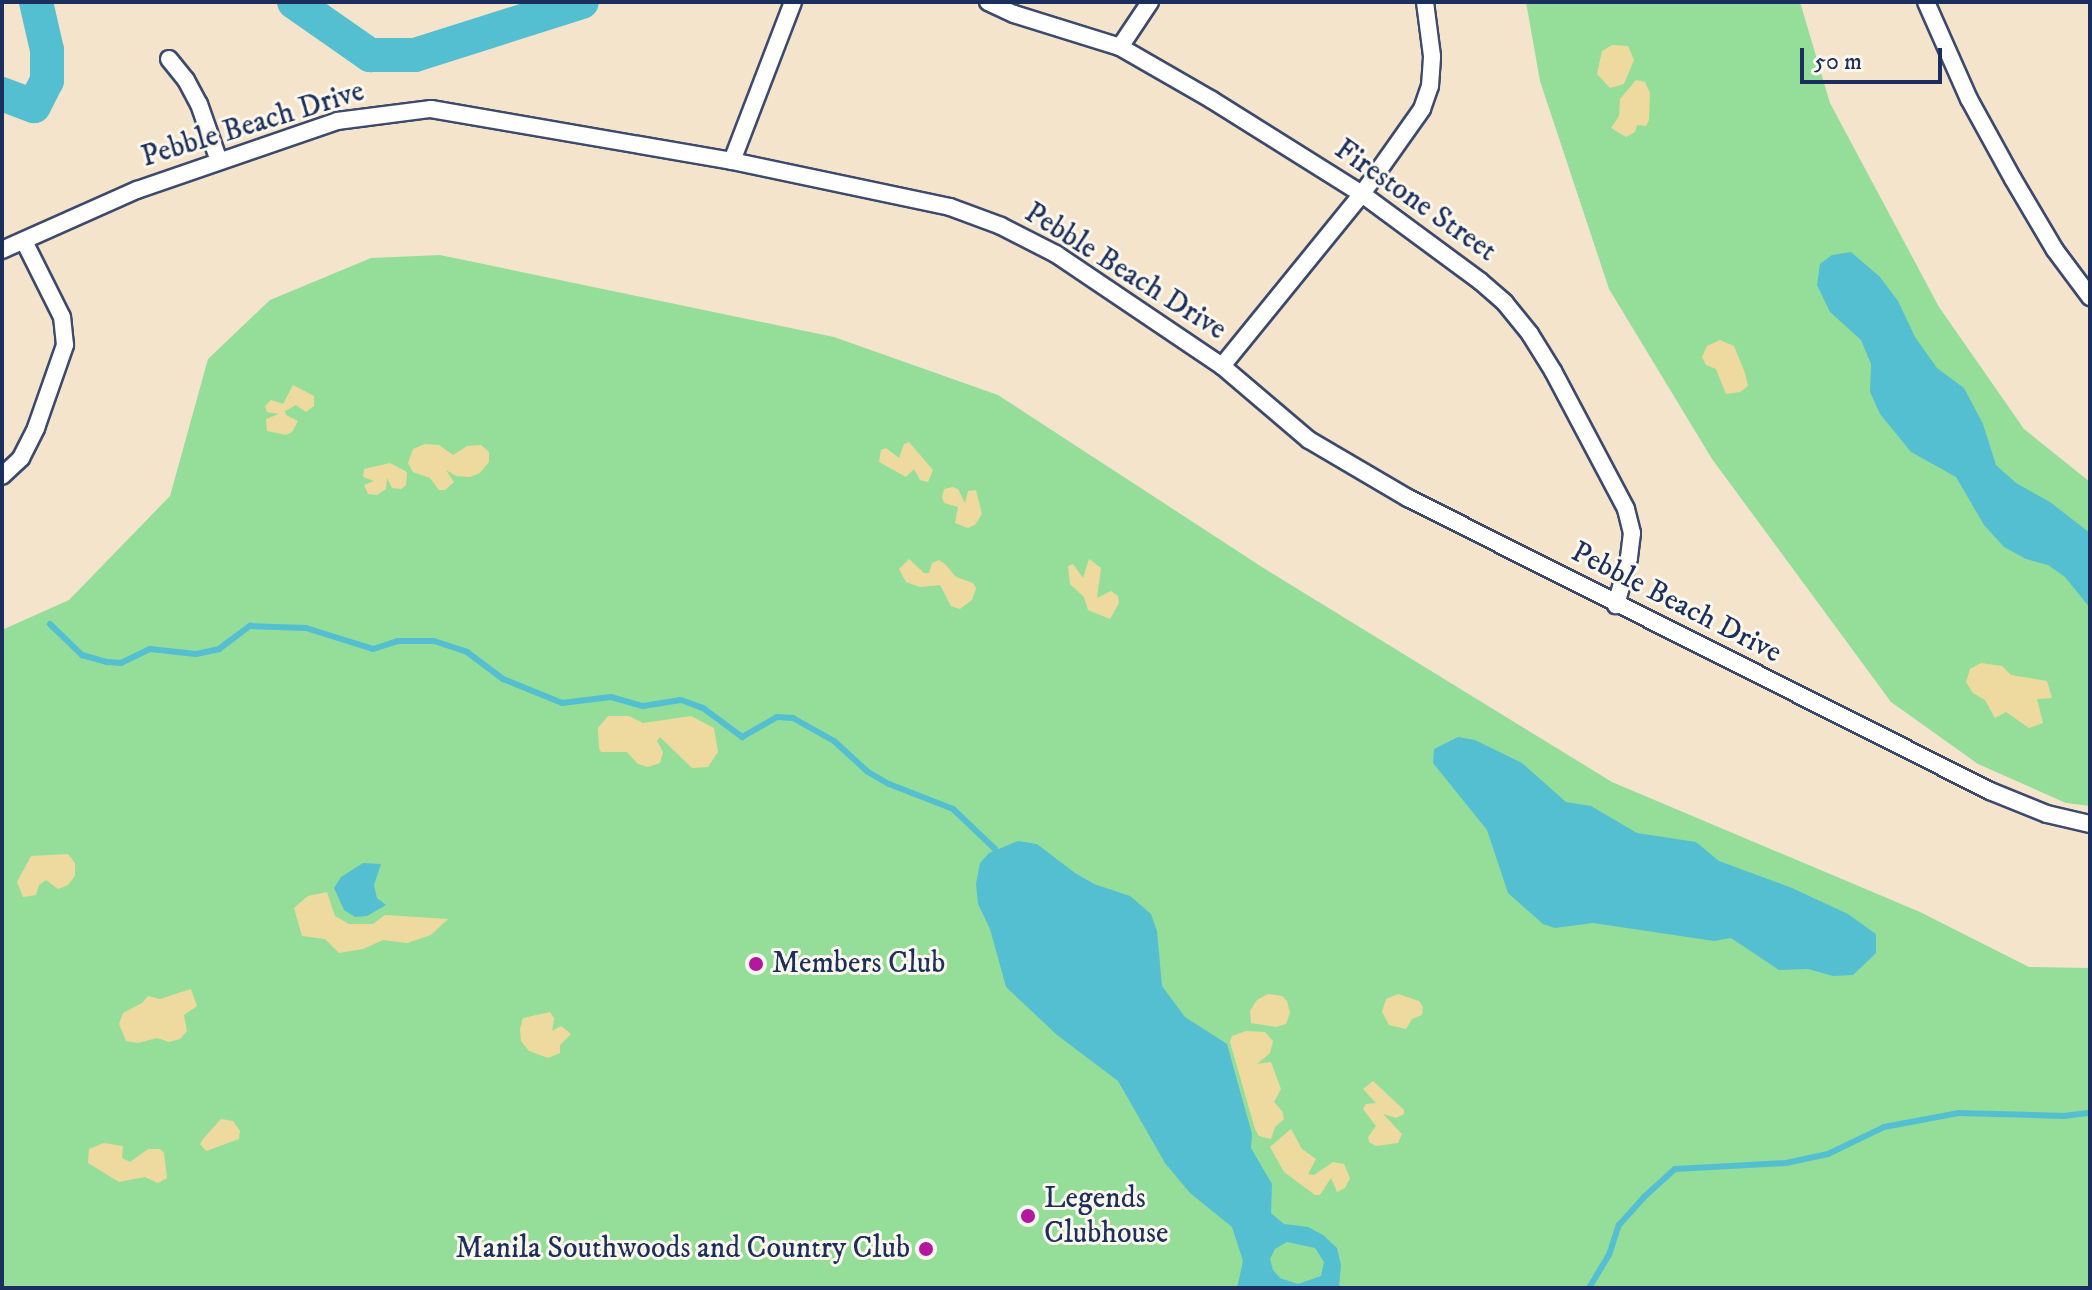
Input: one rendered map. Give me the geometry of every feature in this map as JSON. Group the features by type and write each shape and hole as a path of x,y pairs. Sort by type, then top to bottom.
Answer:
{"street":[{"path":"732,161 793,2"},
{"name":"Firestone Street","path":"988,2 1014,14 1120,47 1212,100 1362,194 1480,281 1530,334 1626,509 1632,533 1629,558 1616,605"},
{"path":"1120,47 1150,2"},
{"path":"1222,366 1362,194 1422,109 1430,86 1432,56 1425,2"},
{"path":"1926,2 1969,99 2005,165 2055,250 2090,297"},
{"path":"169,59 193,92 219,161"},
{"name":"Pebble Beach Drive","path":"2,250 137,190 337,121 431,109 732,161 950,207 1001,226 1056,254 1222,366 1309,440 1408,498 1990,791 2047,814 2090,824"},
{"path":"2,476 21,458 36,428 65,345 62,317 24,241"}],"green space":[{"path":"1526,2 1800,2 1830,103 1939,307 2024,429 2090,482 2090,806 2066,803 1978,764 1891,702 1712,459 1609,289 1540,81"},
{"path":"440,255 834,337 998,395 1262,567 1612,782 1920,912 2029,967 2090,968 2090,1288 2,1288 2,630 69,600 170,496 208,359 270,300 371,258"}],"sand":[{"path":"1612,45 1628,46 1634,60 1624,84 1610,88 1597,74 1602,51"},
{"path":"1636,80 1645,82 1650,93 1649,120 1646,126 1637,125 1635,132 1626,137 1611,128 1619,116 1620,99"},
{"path":"1720,340 1734,346 1745,373 1748,386 1740,392 1726,394 1716,369 1706,365 1702,357 1707,346"},
{"path":"293,385 314,396 314,406 306,412 296,405 285,411 286,415 298,421 292,432 286,435 267,431 266,419 279,414 267,412 265,406 271,400 283,404"},
{"path":"909,442 933,470 928,482 920,480 914,469 906,477 879,462 881,450 886,448 899,458 904,444"},
{"path":"425,444 439,445 453,455 467,446 481,445 489,452 489,462 480,473 470,477 456,476 446,470 454,482 445,490 439,490 430,478 413,472 408,463 413,449"},
{"path":"390,463 407,472 406,485 401,489 392,488 387,478 386,489 377,495 368,494 364,485 374,481 363,477 364,469"},
{"path":"944,489 958,489 965,503 968,491 976,490 982,514 975,525 968,528 955,523 958,507 944,503 942,497"},
{"path":"909,559 924,573 929,573 932,563 939,560 956,577 973,583 976,588 972,600 960,609 951,606 940,585 920,587 906,582 899,569"},
{"path":"1089,559 1101,568 1097,598 1111,591 1118,596 1119,603 1110,619 1088,610 1084,597 1070,584 1068,566 1073,564 1083,578"},
{"path":"1981,663 2002,666 2011,675 2047,681 2052,698 2037,699 2043,723 2029,728 2006,712 1995,718 1985,700 1973,693 1966,682 1970,669"},
{"path":"608,716 629,716 643,723 691,716 714,728 718,752 708,767 692,768 660,737 657,741 663,752 660,763 648,767 638,764 627,752 601,752 598,728"},
{"path":"68,854 75,863 75,876 68,885 58,889 46,880 39,885 36,895 23,897 17,882 31,856"},
{"path":"327,892 335,916 349,924 373,924 385,915 448,919 431,935 407,943 383,940 363,949 339,953 325,939 302,936 294,908 308,896"},
{"path":"191,989 197,1006 184,1015 187,1031 180,1039 169,1042 157,1038 138,1043 126,1041 119,1024 123,1013 142,1003 148,996 160,999"},
{"path":"1268,994 1282,996 1287,1001 1290,1013 1286,1024 1276,1027 1251,1023 1250,1011 1257,1000"},
{"path":"1398,994 1419,1001 1423,1007 1422,1015 1412,1019 1406,1029 1389,1025 1382,1012 1386,999"},
{"path":"550,1012 554,1018 552,1031 561,1026 571,1034 560,1045 560,1053 548,1058 529,1051 521,1041 520,1029 523,1018"},
{"path":"1246,1031 1265,1032 1273,1041 1270,1053 1257,1064 1271,1062 1281,1089 1274,1102 1284,1119 1275,1127 1271,1139 1259,1136 1255,1129 1230,1042 1232,1036"},
{"path":"1373,1081 1404,1110 1404,1114 1396,1118 1383,1114 1402,1134 1398,1143 1376,1146 1369,1142 1368,1137 1376,1126 1363,1109 1366,1104 1376,1103 1363,1089"},
{"path":"221,1119 233,1121 240,1131 239,1139 206,1151 200,1144"},
{"path":"1291,1129 1302,1149 1316,1159 1308,1174 1314,1175 1333,1162 1344,1164 1350,1178 1345,1188 1337,1192 1331,1178 1320,1195 1315,1195 1284,1172 1270,1147"},
{"path":"104,1143 123,1146 122,1158 130,1162 148,1149 160,1149 164,1153 167,1178 158,1183 145,1177 119,1182 88,1163 89,1149"}],"water":[{"path":"1851,252 1880,277 1898,301 1915,337 1937,368 1964,388 1983,424 1996,465 2016,483 2050,502 2090,533 2090,608 2065,577 2048,565 2026,559 2004,547 1984,525 1956,477 1911,452 1880,414 1870,392 1871,364 1861,340 1830,312 1817,285 1820,264 1832,255"},
{"path":"1458,737 1475,740 1522,763 1566,802 1591,806 1637,833 1696,842 1719,861 1792,888 1848,914 1876,934 1876,953 1853,975 1833,976 1808,969 1779,970 1731,938 1714,941 1593,923 1555,928 1543,924 1508,893 1487,830 1433,763 1434,749"},
{"path":"1018,841 1037,844 1075,873 1094,884 1130,896 1151,914 1157,931 1162,986 1185,1017 1227,1044 1252,1134 1251,1148 1272,1184 1271,1213 1284,1224 1308,1227 1337,1248 1341,1265 1339,1288 1237,1288 1243,1261 1232,1227 1190,1193 1165,1163 1118,1081 1057,1035 1006,987 990,929 978,904 976,884 980,863 989,853","holes":["1287,1242 1315,1248 1324,1262 1321,1276 1298,1284 1280,1278 1273,1270 1270,1259 1275,1249"]},
{"path":"363,863 381,864 374,885 377,898 386,905 367,916 355,917 344,910 334,888 341,877"}],"waterway":[{"path":"2,94 34,106 47,81 47,50 36,2"},
{"path":"294,2 370,55 415,55 582,2"},
{"path":"50,624 82,655 121,663 150,649 196,654 219,649 250,626 306,628 373,649 397,641 434,641 467,652 503,679 562,703 611,697 643,706 681,700 703,708 742,737 777,717 793,718 834,741 868,772 889,784 953,809 995,849"},
{"path":"1589,1288 1609,1255 1619,1225 1675,1169 1786,1163 1828,1154 1884,1127 1959,1113 2064,1116 2090,1113"}],"place":[{"name":"Members Club","path":"756,964"},
{"name":"Legends Clubhouse","path":"1028,1216"},
{"name":"Manila Southwoods and Country Club","path":"926,1249"}]}
